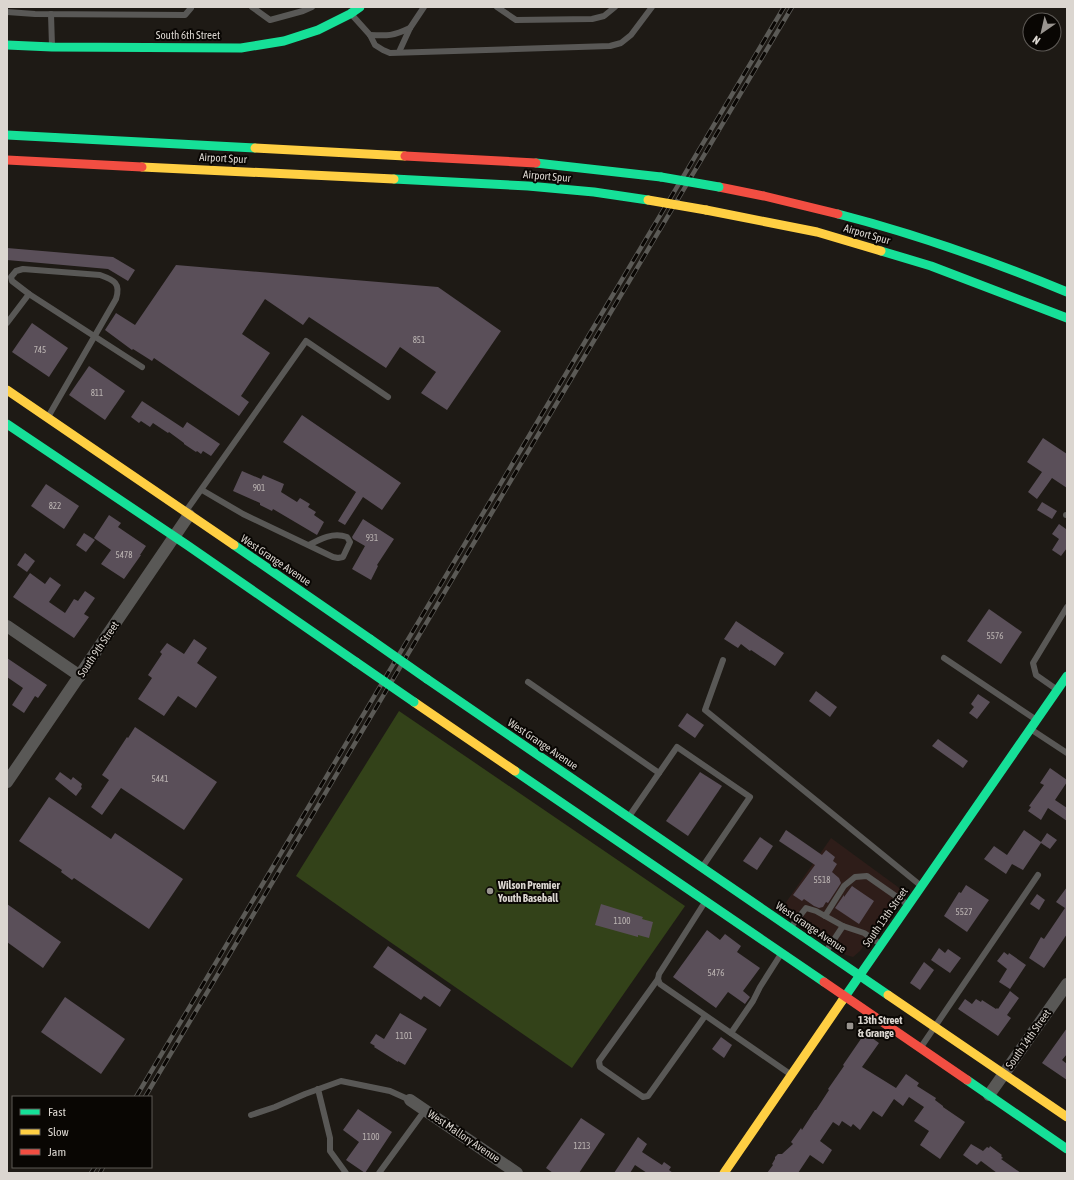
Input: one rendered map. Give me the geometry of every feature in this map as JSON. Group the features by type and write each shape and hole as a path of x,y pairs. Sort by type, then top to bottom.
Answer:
{"main road":[{"name":"South 6th Street","path":"7,45 52,47 241,48 284,41 318,30 350,14 360,7"},
{"name":"Airport Spur","path":"7,135 530,162 576,166 661,177 791,202 890,228 992,262 1067,292"},
{"name":"Airport Spur","path":"7,160 528,186 648,200 817,232 931,266 1067,318"},
{"name":"West Grange Avenue","path":"7,390 427,678 627,820 702,867 770,917 790,927 1067,1117"},
{"path":"7,424 414,702 616,836 706,902 759,933 782,953 1067,1149"},
{"name":"South 13th Street","path":"724,1173 1067,676"}],"street":[{"name":"South 9th Street","path":"7,782 174,537 188,514"},
{"path":"7,626 80,676"},
{"name":"South 14th Street","path":"989,1095 1067,984"},
{"name":"West Mallory Avenue","path":"410,1100 517,1173"}],"lane":[{"path":"7,12 51,14 186,15 191,8 190,7"},
{"path":"252,7 270,20 312,7"},
{"path":"399,52 410,28 424,7"},
{"path":"497,7 516,20 592,19 604,16 615,7"},
{"path":"350,14 370,35 375,45 390,53 610,46 621,43 631,35 652,7"},
{"path":"51,14 52,47"},
{"path":"370,35 385,36 396,34 410,28"},
{"path":"48,418 94,337 116,299 119,291 117,285 109,278 100,275 23,269 16,271 11,277 12,281 29,294 94,337 142,367"},
{"path":"7,323 29,294"},
{"path":"188,514 202,490 306,342 388,397"},
{"path":"202,490 243,514 333,557 343,557 350,542 346,537 336,535 326,537 309,545"},
{"path":"1058,690 1036,675 1033,663 1067,607"},
{"path":"944,658 1036,720"},
{"path":"724,660 705,710 921,886"},
{"path":"528,682 659,773"},
{"path":"1030,729 1067,753"},
{"path":"627,820 677,747 750,797 702,867"},
{"path":"920,1048 936,1027 1038,875"},
{"path":"824,916 844,886 855,876 867,876 908,905"},
{"path":"705,1016 648,1096 643,1098 600,1068 599,1061 658,979 664,965 706,902"},
{"path":"790,927 806,908 816,911 843,926 864,933 880,945"},
{"path":"826,952 843,926"},
{"path":"731,1033 753,1001 760,987 782,953"},
{"path":"658,979 660,984 791,1075"},
{"path":"251,1115 341,1081 390,1091 410,1100"},
{"path":"318,1090 330,1138 330,1151 346,1173"},
{"path":"379,1173 425,1110"}],"shaded area":[{"path":"831,838 902,890 860,951 853,957 846,955 780,911"}],"green space":[{"name":"Wilson Premier Youth Baseball","path":"399,711 685,906 572,1068 296,876"}],"building":[{"path":"7,248 113,257 135,270 128,281 108,269 7,260"},
{"path":"176,265 438,287 501,331 447,410 421,393 436,372 400,347 386,368 309,317 303,325 265,299 242,334 270,353 241,396 249,402 239,416 154,358 152,361 133,349 132,350 105,330 116,313 135,325"},
{"path":"32,323 68,348 49,377 12,352"},
{"path":"89,366 125,391 105,420 69,395"},
{"path":"142,401 183,428 187,422 220,444 211,456 203,451 201,454 153,423 150,427 141,421 139,423 131,417"},
{"path":"302,415 401,483 382,510 363,497 345,525 338,521 356,492 283,442"},
{"path":"1043,438 1067,454 1067,488 1052,478 1037,499 1028,492 1042,472 1027,462"},
{"path":"242,471 261,479 263,475 284,484 281,492 297,502 300,498 310,504 308,507 316,512 314,515 324,522 317,535 273,509 272,511 260,505 260,503 233,491"},
{"path":"46,484 79,506 64,529 31,506"},
{"path":"1042,502 1057,511 1052,519 1037,510"},
{"path":"109,515 121,523 118,527 146,546 124,579 101,564 111,550 94,538"},
{"path":"363,519 394,539 377,565 378,566 371,580 352,569 365,546 352,537"},
{"path":"1059,524 1066,529 1067,527 1067,548 1061,556 1052,550 1059,539 1052,534"},
{"path":"84,533 95,540 86,552 76,545"},
{"path":"25,553 35,561 27,572 17,565"},
{"path":"30,573 45,584 50,577 61,585 49,602 65,613 74,599 78,601 85,591 95,598 84,614 89,617 74,638 13,597"},
{"path":"989,609 1022,632 1001,664 967,641"},
{"path":"736,621 784,653 775,666 741,644 738,648 724,639"},
{"path":"194,639 207,648 197,663 217,677 196,708 178,696 164,716 138,699 152,678 148,675 162,654 160,652 167,643 184,654"},
{"path":"7,658 47,685 38,698 35,696 24,713 12,705 23,688 7,677"},
{"path":"816,691 837,707 830,717 809,701"},
{"path":"978,694 990,702 977,719 969,713 974,707 971,704"},
{"path":"687,713 704,725 695,738 678,726"},
{"path":"135,727 217,782 184,830 121,788 102,815 91,807 109,780 102,775"},
{"path":"938,739 968,761 963,768 932,746"},
{"path":"1050,768 1067,780 1055,800 1067,808 1067,821 1048,808 1041,820 1028,811 1031,807 1029,806 1044,785 1040,783"},
{"path":"60,772 71,780 73,777 82,784 82,788 76,796 55,779"},
{"path":"700,772 722,786 688,836 666,821"},
{"path":"49,797 111,839 115,833 183,879 149,929 74,878 72,880 61,872 62,870 19,841"},
{"path":"786,830 822,855 826,850 835,857 833,861 837,864 832,872 839,878 841,883 828,903 826,902 823,907 819,908 814,906 804,899 802,901 793,895 815,865 779,841"},
{"path":"1024,830 1041,842 1047,833 1057,840 1050,849 1041,843 1023,870 1012,864 1006,874 984,859 994,846 1007,855"},
{"path":"760,837 773,846 757,870 743,861"},
{"path":"966,885 989,900 967,932 944,916 959,892 961,893"},
{"path":"852,886 874,901 859,924 835,908"},
{"path":"1067,887 1067,934 1044,968 1029,958 1041,937 1044,939 1065,908 1056,902"},
{"path":"1037,894 1045,900 1039,910 1030,904"},
{"path":"7,904 61,942 43,968 7,942"},
{"path":"601,904 643,917 642,919 653,922 649,938 638,935 638,937 595,925"},
{"path":"707,930 720,940 725,934 741,946 737,952 760,968 743,991 750,997 745,1004 728,992 716,1008 673,977"},
{"path":"388,946 451,990 440,1007 424,996 421,1000 373,967"},
{"path":"939,948 945,953 948,949 961,958 950,973 931,960"},
{"path":"1004,952 1008,955 1009,953 1026,965 1010,989 999,982 1007,969 997,961"},
{"path":"924,962 934,970 920,990 910,983"},
{"path":"1010,991 1019,998 1007,1015 1011,1018 998,1036 958,1009 965,999 972,1004 976,999 981,1002 982,1000 998,1009"},
{"path":"65,997 125,1039 101,1074 41,1032"},
{"path":"400,1013 427,1029 405,1065 374,1047 375,1046 370,1043 376,1034 384,1039"},
{"path":"1067,1028 1067,1054 1062,1060 1067,1064 1067,1080 1042,1063"},
{"path":"865,1033 879,1043 862,1067 896,1088 906,1074 919,1083 917,1086 936,1098 935,1100 943,1107 965,1122 940,1159 920,1145 929,1131 914,1121 924,1107 909,1097 903,1106 894,1099 882,1117 873,1111 860,1130 853,1124 851,1127 842,1121 839,1126 833,1122 820,1141 832,1150 823,1164 810,1155 798,1173 767,1173 773,1165 772,1164 775,1157 778,1154 782,1154 793,1144 791,1142 801,1128 802,1130 816,1110 844,1066 843,1065"},
{"path":"721,1037 732,1045 724,1058 712,1049"},
{"path":"358,1109 392,1132 365,1173 346,1160 359,1142 343,1130"},
{"path":"581,1118 605,1134 579,1173 553,1173 546,1168"},
{"path":"638,1137 647,1144 642,1152 662,1165 664,1162 671,1167 669,1170 673,1173 647,1173 635,1165 630,1173 614,1173"},
{"path":"971,1144 983,1151 990,1146 1002,1155 1001,1156 1003,1158 1001,1159 1021,1173 997,1173 981,1161 977,1165 963,1155"}],"railway":[{"path":"137,1096 784,7"},
{"path":"146,1096 792,7"},
{"path":"91,1173 94,1168"},
{"path":"100,1173 102,1168"}],"traffic: fast":[{"path":"7,45 52,47 241,48 284,41 318,30 350,14 360,7"},
{"path":"7,135 255,148"},
{"path":"536,163 661,177"},
{"path":"661,177 719,187"},
{"path":"394,179 528,186 594,192 648,200"},
{"path":"838,214 896,230 954,249 1067,292"},
{"path":"881,251 931,266 1067,318"},
{"path":"7,424 187,545 356,662"},
{"path":"234,545 370,639"},
{"path":"370,639 427,679"},
{"path":"356,662 414,702"},
{"path":"842,1001 1067,676"},
{"path":"427,679 888,995"},
{"path":"515,771 824,982"},
{"path":"967,1080 1067,1149"}],"traffic: slow":[{"path":"255,148 405,156"},
{"path":"142,167 394,179"},
{"path":"648,200 706,210"},
{"path":"706,210 817,232 881,251"},
{"path":"7,390 234,545"},
{"path":"414,702 515,771"},
{"path":"888,995 1067,1117"},
{"path":"724,1173 842,1001"}],"traffic: jam":[{"path":"405,156 536,163"},
{"path":"7,160 142,167"},
{"path":"719,187 838,214"},
{"path":"824,982 967,1080"}],"place":[{"name":"Wilson Premier Youth Baseball","path":"490,891"},
{"name":"13th Street & Grange","path":"850,1026"}]}
